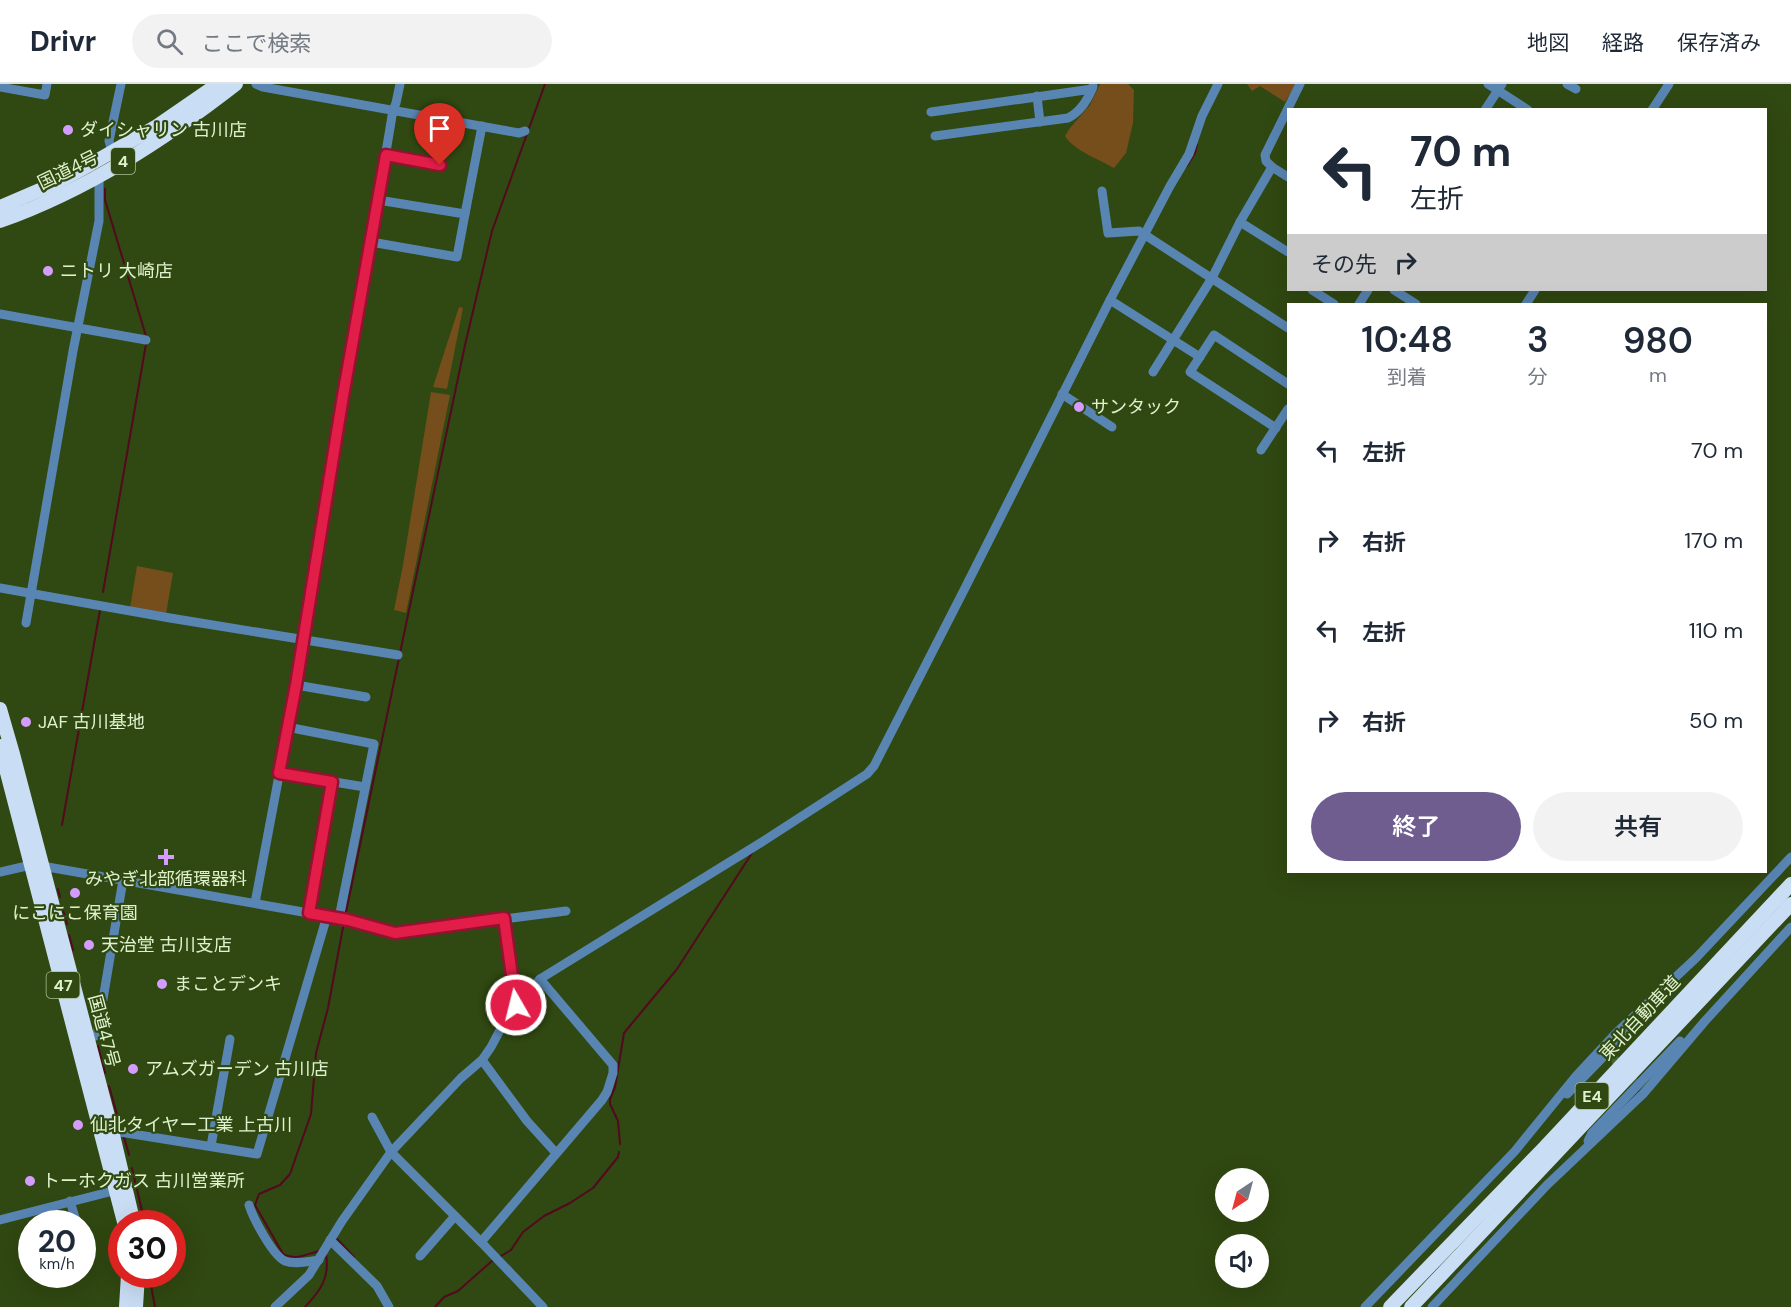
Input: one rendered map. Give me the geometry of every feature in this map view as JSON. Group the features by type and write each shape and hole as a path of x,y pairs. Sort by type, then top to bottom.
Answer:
{"highway":[{"name":"国道4号","path":"0,207 54,184 112,152 157,126 218,84"},
{"name":"国道4号","path":"0,220 99,177 165,137 236,84"},
{"name":"国道47号","path":"0,709 13,754 36,865 122,1210"},
{"name":"国道47号","path":"0,747 87,1040 131,1210"},
{"name":"東北自動車道","path":"1390,1307 1543,1149 1791,884"},
{"name":"東北自動車道","path":"1411,1307 1791,904"},
{"path":"126,1307 127,1288"},
{"path":"136,1307 137,1288"}],"street":[{"path":"0,87 45,96 47,84"},
{"path":"112,152 109,141 121,84"},
{"path":"256,84 519,133 525,132"},
{"path":"255,903 296,685 347,374 393,110 400,84"},
{"path":"1040,122 1041,96 1052,84"},
{"path":"276,1307 309,1275 330,1240 391,1152 461,1078 482,1060 516,1005 540,979 867,774 878,759 1110,300 1189,154 1202,116 1218,84"},
{"path":"1288,108 1300,84"},
{"path":"1488,84 1500,87 1526,108"},
{"path":"1653,108 1669,84"},
{"path":"931,112 1093,87"},
{"path":"935,136 1068,118 1075,115 1087,100 1093,87"},
{"path":"1486,108 1500,87"},
{"path":"1287,110 1265,155 1266,162 1287,176"},
{"path":"371,242 457,257 483,126"},
{"path":"386,155 440,165"},
{"path":"1153,372 1212,278 1240,222 1272,167"},
{"path":"26,622 99,221 99,177"},
{"path":"1102,191 1108,233 1139,231 1287,327"},
{"path":"378,200 465,214"},
{"path":"1240,222 1287,251"},
{"path":"1314,291 1332,303"},
{"path":"1396,291 1414,303"},
{"path":"1110,300 1200,357"},
{"path":"0,314 146,340"},
{"path":"1276,428 1190,372 1214,335 1287,383"},
{"path":"1062,394 1112,427"},
{"path":"1261,450 1287,411"},
{"path":"0,588 398,655"},
{"path":"296,685 366,697"},
{"path":"287,728 374,744 342,919"},
{"path":"279,773 366,788"},
{"path":"309,913 332,782"},
{"path":"1365,1307 1495,1173 1608,1041 1696,958 1791,857"},
{"path":"0,872 36,865 327,916 395,933 566,911"},
{"path":"87,1040 97,1035 123,880"},
{"path":"113,1135 120,1132 257,1154 327,916"},
{"path":"504,918 516,1005"},
{"path":"1432,1307 1547,1185 1643,1094 1705,1021 1791,927"},
{"path":"481,1242 608,1092 614,1073 613,1065 540,979"},
{"path":"1555,1102 1573,1089 1610,1054 1637,1021 1645,1005"},
{"path":"1581,1153 1592,1133 1636,1083 1698,1023 1705,1021"},
{"path":"211,1146 230,1039"},
{"path":"482,1060 527,1121 556,1153"},
{"path":"372,1117 391,1152 543,1307"},
{"path":"0,1220 117,1190"},
{"path":"70,1201 73,1210"},
{"path":"249,1205 251,1213 278,1257 292,1263 322,1255"},
{"path":"420,1256 455,1216"},
{"path":"330,1240 377,1286 386,1303 378,1307"}],"shaded area":[{"path":"1100,84 1128,84 1134,90 1133,123 1126,153 1114,168 1080,150 1065,136 1090,105"},
{"path":"1247,84 1296,85 1285,102 1260,86 1252,91"},
{"path":"459,307 463,308 447,389 433,387"},
{"path":"431,392 450,395 406,613 394,610"},
{"path":"137,566 173,573 166,614 130,608"}],"waterway":[{"path":"400,653 465,345 492,231 545,84"},
{"path":"1187,166 1197,145"},
{"path":"105,189 105,200 146,336"},
{"path":"103,592 146,344"},
{"path":"62,825 100,610"},
{"path":"345,917 399,658"},
{"path":"620,1144 618,1121 610,1099 615,1087 624,1033 677,969 752,853"},
{"path":"58,889 60,897"},
{"path":"63,910 67,924"},
{"path":"319,1251 296,1257 283,1254 255,1205 259,1194 280,1185 290,1174 311,1114 316,1053 328,1008 344,922"},
{"path":"69,935 73,950"},
{"path":"98,1046 105,1073"},
{"path":"109,1086 121,1129"},
{"path":"124,1137 129,1155"},
{"path":"501,1256 511,1250 523,1232 544,1216 593,1188 618,1157 619,1152"},
{"path":"132,1168 142,1210"},
{"path":"337,1239 354,1257"},
{"path":"305,1307 323,1284 327,1271 326,1255"},
{"path":"435,1307 444,1297 458,1291 493,1260"},
{"path":"151,1288 155,1307"}],"tunnel":[{"path":"1611,1055 1634,1082"}],"place":[{"name":"ダイシャリン 古川店","path":"68,130"},
{"name":"ニトリ 大崎店","path":"48,271"},
{"name":"サンタック","path":"1079,407"},
{"name":"JAF 古川基地","path":"26,722"},
{"name":"みやぎ北部循環器科","path":"166,857"},
{"name":"にこにこ保育園","path":"75,893"},
{"name":"天治堂 古川支店","path":"89,945"},
{"name":"まことデンキ","path":"162,984"},
{"name":"アムズガーデン 古川店","path":"133,1069"},
{"name":"仙北タイヤー工業 上古川","path":"78,1125"},
{"name":"トーホクガス 古川営業所","path":"30,1181"}],"route":[{"path":"440,165 386,155 279,773 332,782 309,913 348,920 395,933 504,918 516,1005"}]}
